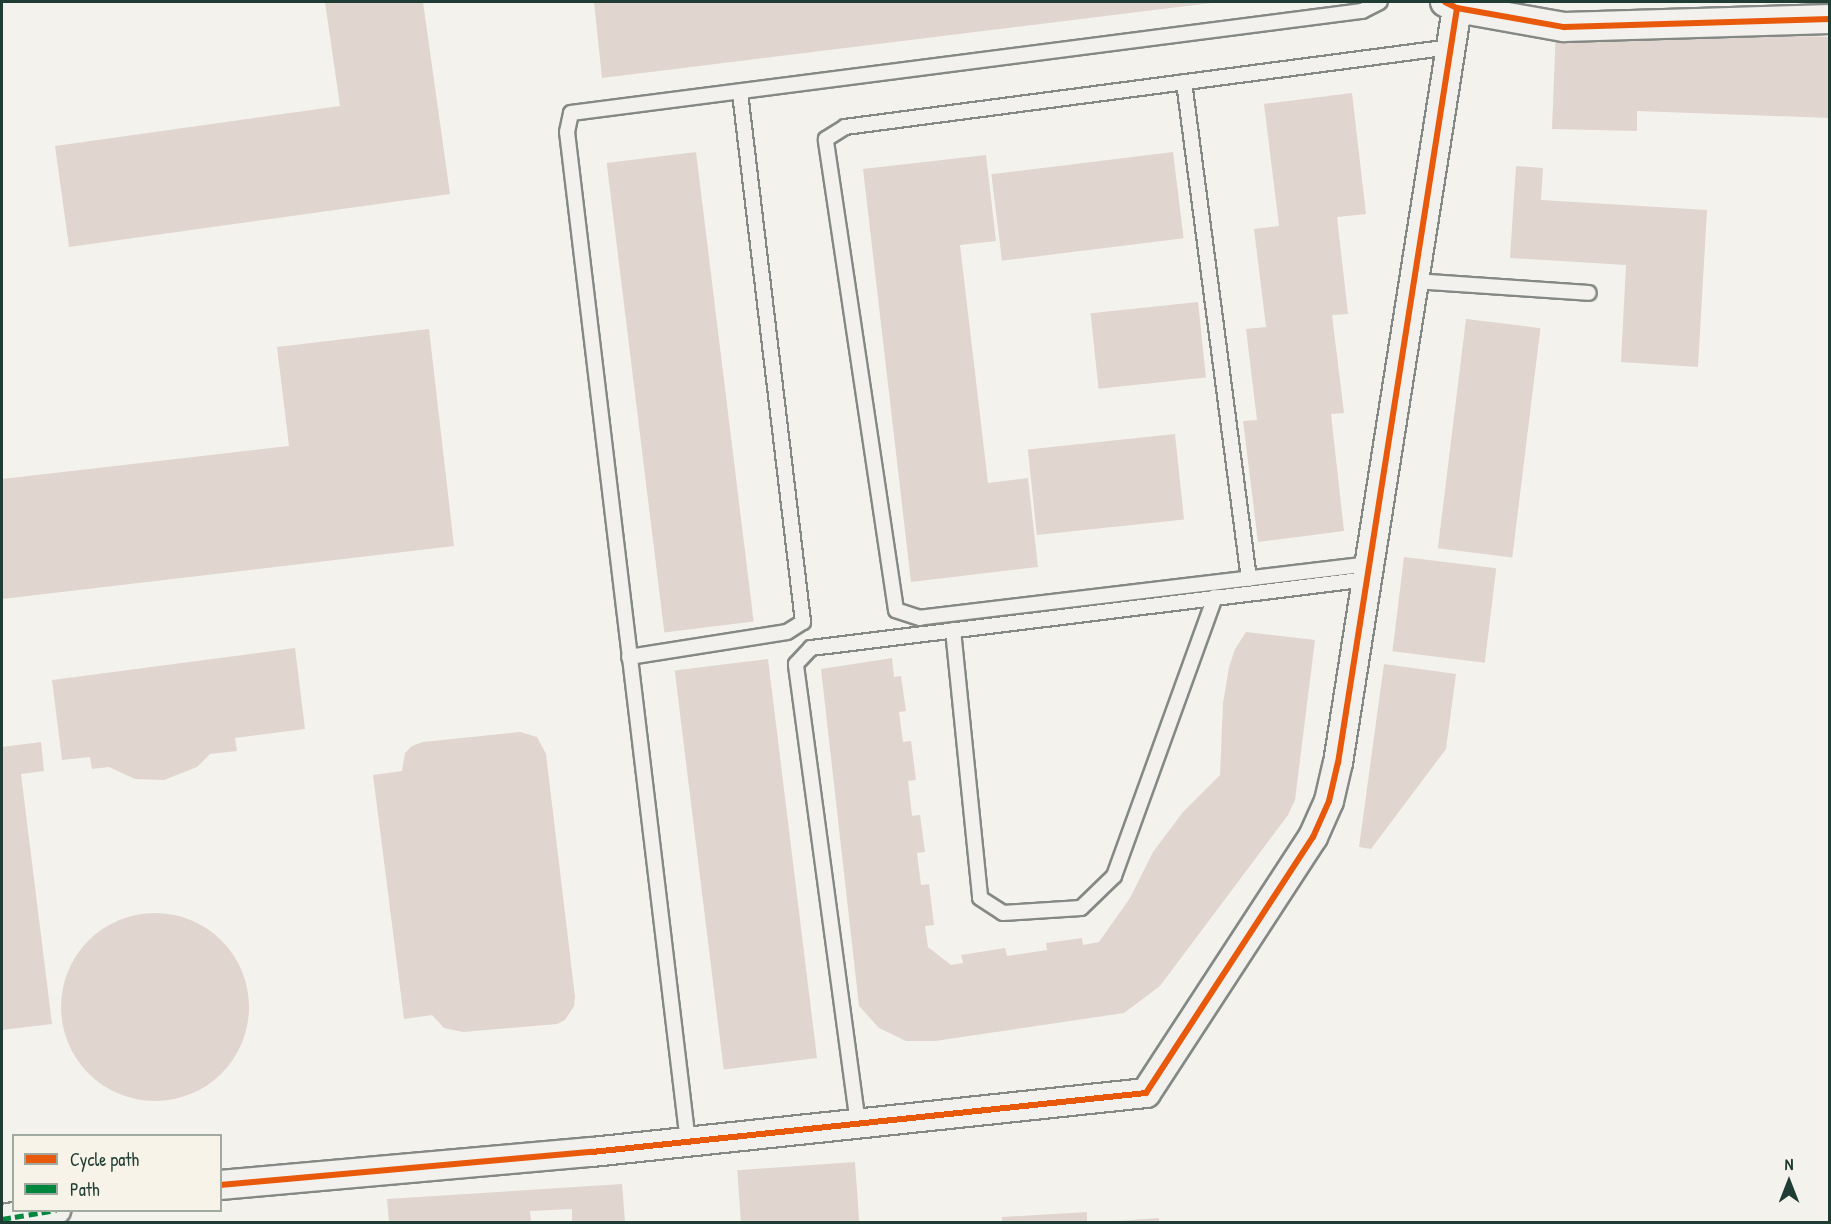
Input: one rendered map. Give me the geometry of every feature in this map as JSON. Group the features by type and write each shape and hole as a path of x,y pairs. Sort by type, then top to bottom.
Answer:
{"street":[{"path":"222,1185 687,1142 1146,1093 1313,837 1329,801 1338,764 1451,47 1451,5 1564,27 1830,19"},
{"path":"2,1219 44,1212"}],"lane":[{"path":"687,1142 567,132 571,113 1362,11 1380,2"},
{"path":"1369,571 1249,579 920,618 896,610 826,139 845,127 1451,47"},
{"path":"1184,82 1249,579"},
{"path":"629,657 787,632 803,622 740,93"},
{"path":"1414,281 1589,293"},
{"path":"858,1124 796,664 811,648 1215,597 1369,571"},
{"path":"953,630 980,898 1003,913 1081,908 1114,876 1215,597"}],"building":[{"path":"325,2 423,2 450,194 69,247 55,146 340,106"},
{"path":"594,2 1211,2 1211,3 602,78"},
{"path":"1556,28 1830,37 1830,118 1637,111 1637,131 1552,129"},
{"path":"1352,93 1366,214 1337,217 1348,314 1332,315 1344,413 1331,414 1344,531 1258,542 1243,421 1257,420 1246,329 1266,327 1254,229 1279,226 1264,104"},
{"path":"696,152 754,621 664,632 607,163"},
{"path":"1173,152 1184,238 1002,261 991,174"},
{"path":"986,155 996,241 960,245 988,483 1028,478 1038,567 911,582 863,169"},
{"path":"1516,166 1543,168 1541,200 1707,210 1698,367 1621,362 1626,265 1510,258"},
{"path":"1198,302 1206,378 1099,389 1091,313"},
{"path":"1466,319 1540,328 1512,557 1438,548"},
{"path":"429,329 454,546 2,599 2,479 289,446 277,347"},
{"path":"1175,434 1184,520 1037,535 1028,449"},
{"path":"1404,557 1496,568 1485,663 1392,651"},
{"path":"1246,632 1315,640 1295,800 1288,815 1160,986 1124,1013 935,1041 906,1041 879,1028 859,1006 821,669 892,658 894,677 901,676 906,711 899,712 903,742 911,741 916,780 908,781 912,816 920,815 925,852 917,853 921,885 929,884 934,925 925,926 928,947 951,965 963,963 961,955 1005,948 1007,956 1047,950 1046,943 1082,938 1083,945 1099,942 1130,898 1153,852 1183,812 1220,775 1223,703 1229,667 1235,649"},
{"path":"295,648 305,729 235,738 237,751 210,754 197,767 164,780 135,779 109,767 92,769 90,757 62,760 52,680"},
{"path":"768,659 817,1058 724,1069 675,670"},
{"path":"1384,664 1456,674 1446,749 1371,849 1359,847"},
{"path":"520,732 537,737 546,754 575,997 574,1006 565,1020 557,1024 463,1032 444,1028 432,1015 404,1019 373,775 402,771 405,753 412,746 423,742"},
{"path":"41,742 44,771 21,774 52,1024 2,1030 2,747"},
{"path":"146,913 164,913 191,920 222,940 242,971 249,1007 242,1043 222,1074 191,1094 164,1101 146,1101 111,1090 95,1080 82,1067 65,1034 61,1016 61,998 72,963 82,947 95,934 128,917"},
{"path":"855,1162 859,1222 741,1222 737,1170"},
{"path":"622,1184 625,1222 572,1222 572,1209 530,1211 531,1222 389,1222 387,1199"},
{"path":"1087,1212 1087,1222 1002,1222 1002,1217"},
{"path":"1159,1218 1159,1222 1118,1222 1118,1221"}],"marked path":[{"path":"2,1219 44,1212"}],"cycle path":[{"path":"1445,2 1457,8 1564,27 1830,19"},
{"path":"222,1185 592,1152 1146,1093 1313,837 1329,801 1338,763 1457,8"}]}
